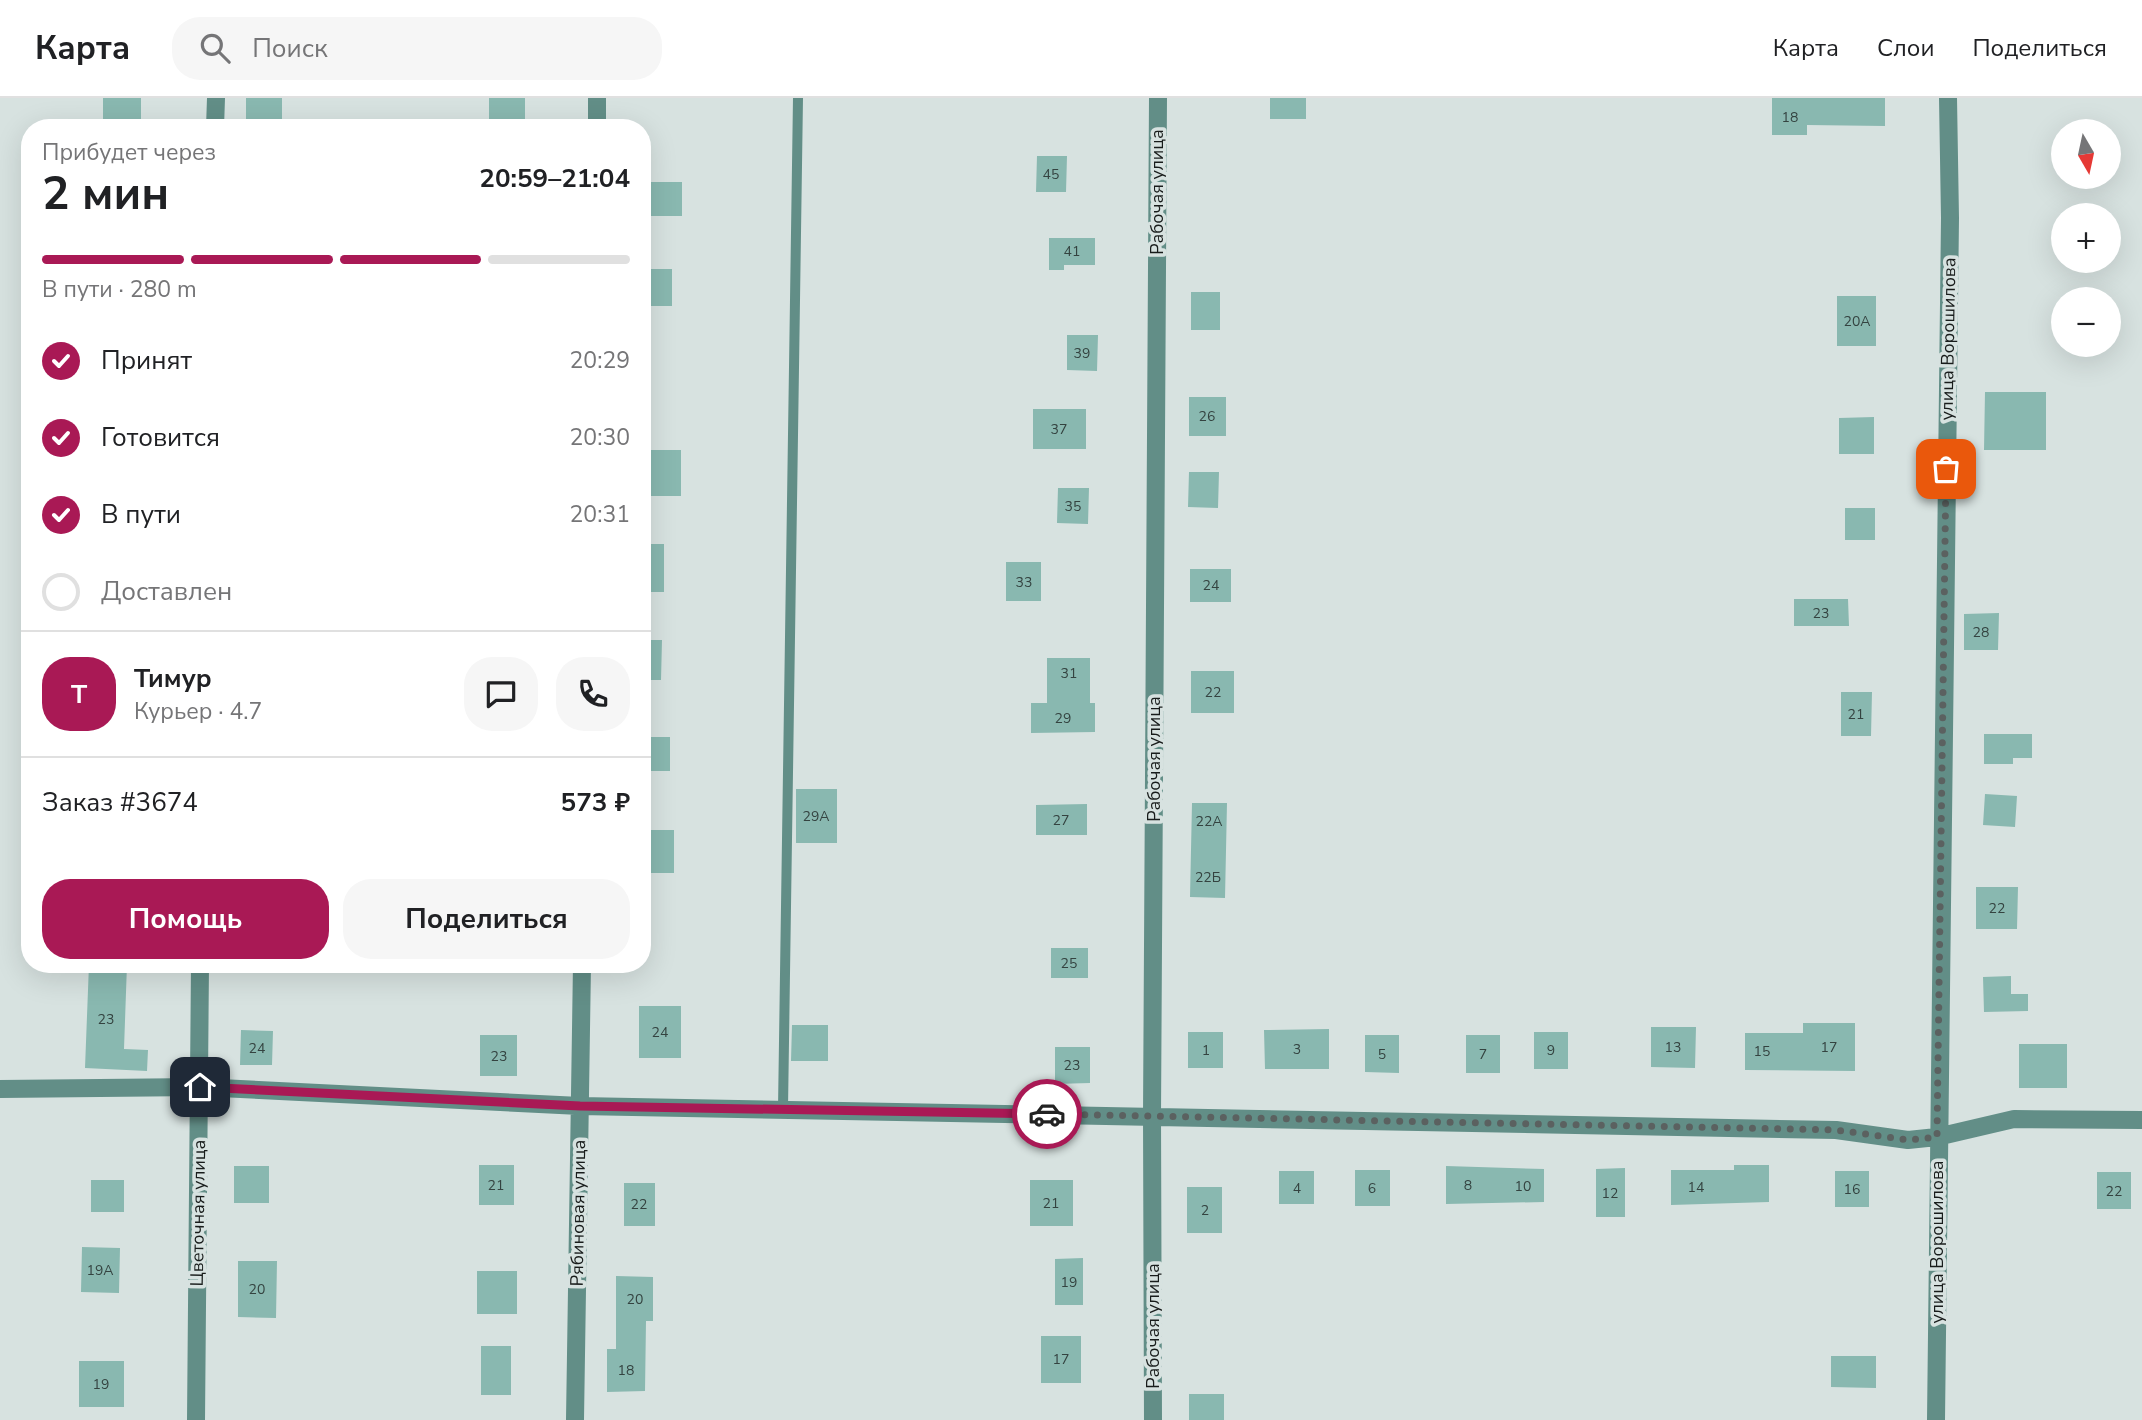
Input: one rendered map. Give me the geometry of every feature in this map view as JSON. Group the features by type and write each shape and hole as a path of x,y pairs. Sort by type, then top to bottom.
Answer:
{"street":[{"path":"215,119 216,98"},
{"path":"597,98 597,119"},
{"name":"Рабочая улица","path":"1153,1420 1152,1116 1158,98"},
{"name":"улица Ворошилова","path":"1936,1420 1937,1137 1950,218 1948,98"},
{"name":"Цветочная улица","path":"196,1420 200,973"},
{"name":"Рябиновая улица","path":"575,1420 582,973"},
{"path":"0,1089 200,1087 580,1106 1836,1130 1908,1140 1937,1137 2014,1119 2142,1120"}],"lane":[{"path":"783,1109 798,98"}],"building":[{"path":"103,98 141,98 141,119 103,119"},
{"path":"246,98 282,98 282,119 246,119"},
{"path":"489,98 525,98 525,119 489,119"},
{"path":"1270,98 1306,98 1306,119 1270,119"},
{"path":"1772,98 1885,98 1885,126 1807,125 1807,135 1772,135"},
{"path":"1037,156 1067,156 1066,192 1036,192"},
{"path":"651,182 682,182 682,216 651,216"},
{"path":"1049,238 1095,238 1095,265 1064,265 1064,270 1049,270"},
{"path":"651,269 672,269 672,306 651,306"},
{"path":"1191,292 1220,292 1220,330 1191,330"},
{"path":"1837,296 1876,296 1876,346 1837,346"},
{"path":"1067,335 1098,335 1097,371 1067,370"},
{"path":"1985,392 2046,392 2046,450 1984,450"},
{"path":"1189,397 1226,397 1226,436 1189,436"},
{"path":"1033,409 1086,409 1086,449 1033,449"},
{"path":"1874,417 1874,454 1839,454 1839,418"},
{"path":"651,450 681,450 681,496 651,496"},
{"path":"1189,472 1219,472 1218,508 1188,507"},
{"path":"1058,488 1089,488 1088,524 1057,523"},
{"path":"1845,508 1875,508 1875,540 1845,540"},
{"path":"651,544 664,544 664,592 651,592"},
{"path":"1006,562 1041,562 1041,601 1006,601"},
{"path":"1190,569 1231,569 1231,602 1190,602"},
{"path":"1794,599 1848,599 1849,626 1794,626"},
{"path":"1999,613 1998,650 1964,650 1964,614"},
{"path":"651,640 662,640 661,680 651,680"},
{"path":"1047,658 1090,658 1090,703 1095,703 1095,732 1031,733 1031,703 1047,703"},
{"path":"1191,671 1234,671 1234,713 1191,713"},
{"path":"1841,692 1872,692 1871,736 1841,736"},
{"path":"1984,734 2032,734 2032,758 2013,758 2013,764 1984,764"},
{"path":"651,737 670,737 670,771 651,771"},
{"path":"796,789 837,789 837,843 796,843"},
{"path":"1985,794 2017,796 2015,827 1983,825"},
{"path":"1192,803 1227,803 1225,898 1190,897"},
{"path":"1087,804 1087,835 1036,835 1036,805"},
{"path":"651,830 674,830 674,873 651,873"},
{"path":"1976,887 2018,887 2017,929 1976,929"},
{"path":"1051,948 1088,948 1088,978 1051,978"},
{"path":"89,973 127,973 124,1049 148,1050 147,1071 85,1068"},
{"path":"2011,976 2011,994 2028,994 2028,1011 1984,1012 1983,977"},
{"path":"639,1006 681,1006 681,1058 639,1058"},
{"path":"1803,1023 1855,1023 1855,1071 1745,1070 1745,1033 1803,1033"},
{"path":"792,1025 828,1025 828,1061 791,1061"},
{"path":"1651,1027 1696,1027 1695,1068 1651,1067"},
{"path":"1329,1029 1329,1069 1265,1069 1264,1030"},
{"path":"241,1030 273,1031 272,1065 240,1065"},
{"path":"1188,1032 1223,1032 1223,1068 1188,1068"},
{"path":"1534,1032 1568,1032 1568,1069 1534,1069"},
{"path":"480,1035 517,1035 517,1076 480,1076"},
{"path":"1365,1035 1399,1035 1399,1073 1365,1072"},
{"path":"1466,1035 1500,1035 1500,1073 1466,1073"},
{"path":"2019,1044 2067,1044 2067,1088 2019,1088"},
{"path":"1055,1047 1090,1047 1090,1083 1055,1084"},
{"path":"479,1165 514,1165 514,1205 479,1205"},
{"path":"1734,1165 1769,1165 1769,1202 1671,1205 1671,1170 1734,1170"},
{"path":"234,1166 269,1166 269,1203 234,1203"},
{"path":"1446,1166 1544,1169 1544,1202 1446,1204"},
{"path":"1625,1168 1625,1217 1596,1217 1596,1169"},
{"path":"1355,1170 1390,1170 1390,1206 1355,1206"},
{"path":"1279,1171 1314,1171 1314,1204 1279,1204"},
{"path":"1835,1171 1869,1171 1869,1207 1835,1207"},
{"path":"2097,1172 2131,1172 2131,1209 2097,1209"},
{"path":"91,1180 124,1180 124,1212 91,1212"},
{"path":"1030,1180 1073,1180 1073,1226 1030,1226"},
{"path":"624,1183 655,1183 655,1226 624,1226"},
{"path":"1187,1187 1222,1187 1222,1233 1187,1233"},
{"path":"82,1247 120,1248 119,1293 81,1292"},
{"path":"1083,1258 1083,1305 1055,1305 1055,1259"},
{"path":"238,1261 277,1261 276,1318 238,1317"},
{"path":"477,1271 517,1271 517,1314 477,1314"},
{"path":"616,1276 653,1277 653,1321 646,1321 645,1391 607,1392 607,1349 616,1349"},
{"path":"1041,1336 1081,1336 1081,1383 1041,1383"},
{"path":"481,1346 511,1346 511,1395 481,1395"},
{"path":"1831,1356 1876,1356 1876,1388 1831,1387"},
{"path":"79,1361 124,1361 124,1407 79,1407"},
{"path":"1189,1394 1224,1394 1224,1420 1189,1420"}],"way so far":[{"path":"1047,1114 1836,1130 1908,1140 1937,1137 1946,469"}],"route":[{"path":"200,1087 580,1106 1047,1114"}]}
